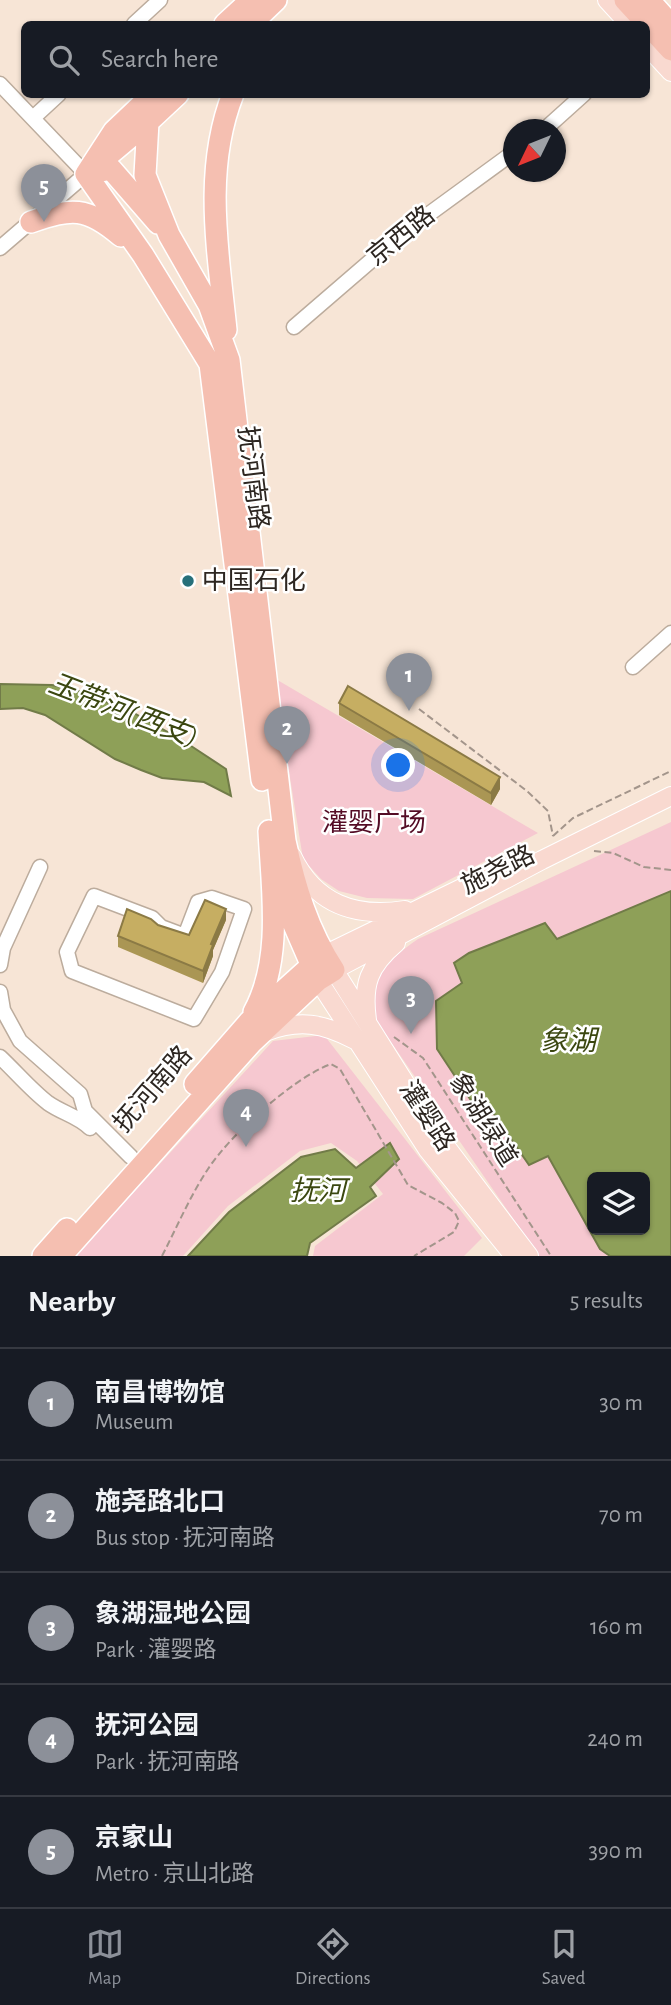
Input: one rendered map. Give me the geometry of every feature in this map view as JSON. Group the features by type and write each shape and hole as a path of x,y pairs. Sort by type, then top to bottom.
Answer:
{"highway":[{"path":"228,21 251,0"},
{"path":"254,21 276,0"},
{"path":"274,21 291,0"},
{"path":"625,0 636,21"},
{"path":"649,0 671,25"},
{"path":"650,37 671,50"},
{"path":"86,174 114,131 148,98"},
{"path":"86,174 174,98"},
{"path":"229,360 214,200 217,155 232,98"},
{"name":"抚河南路","path":"43,1256 129,1160 255,1028 322,967 281,895 229,360 209,305 169,235 145,175 148,122"},
{"path":"86,174 111,169 169,235"},
{"name":"抚河南路","path":"86,174 143,255 210,364 277,836"},
{"path":"30,222 63,211 83,213 106,223 143,255"},
{"path":"255,1028 259,1003 268,978 277,836"},
{"name":"抚河南路","path":"61,1256 255,1028"}],"main road":[{"path":"607,0 630,21"},
{"path":"650,43 671,72"},
{"name":"施尧路","path":"322,967 671,784"},
{"name":"施尧路","path":"422,914 671,796"},
{"path":"277,836 297,867 324,898 344,908 422,914"},
{"path":"367,1023 364,1001 369,975 384,954 422,914"},
{"name":"灌婴路","path":"322,967 367,1023 441,1140 529,1256"},
{"name":"灌婴路","path":"322,967 355,1040 428,1150 514,1256"},
{"path":"255,1028 304,1024 324,1026 355,1040"}],"street":[{"path":"137,21 160,0"},
{"path":"0,84 86,174 0,248"},
{"path":"33,118 54,98"},
{"path":"556,119 580,98"},
{"name":"京西路","path":"295,327 403,233 503,159"},
{"path":"633,667 671,633"},
{"path":"0,965 2,948 40,867"},
{"path":"94,895 152,918 161,927 185,936 198,902 212,898 244,909 222,972 194,1019 72,971 67,952 94,895"},
{"path":"0,992 4,1010 20,1041 80,1094 85,1111 129,1160"},
{"path":"0,1057 46,1101 63,1113 80,1119 129,1160"}],"path":[{"path":"419,709 527,791 548,811 554,836 573,818 671,771"},
{"path":"593,850 613,853 644,866 671,870"},
{"name":"象湖绿道","path":"367,1023 407,1045 423,1058 551,1256"},
{"path":"162,1256 209,1168 258,1113 318,1068 331,1063 340,1069 408,1185 456,1213 459,1221 454,1232 414,1256"}],"green space":[{"name":"灌婴广场","path":"274,678 538,833 413,899 367,898 339,891 321,879 303,859"},
{"path":"671,822 671,891 462,983 463,1087 475,1108 487,1104 529,1165 548,1156 587,1226 587,1235 592,1235 600,1249 610,1256 539,1256 375,1019 377,981 388,963 418,939"},
{"path":"324,1035 482,1238 464,1256 313,1256 315,1246 383,1194 357,1161 331,1143 300,1151 228,1206 183,1256 75,1256 273,1041"}],"water":[{"name":"玉带河(西支)","path":"0,684 52,685 76,690 130,711 226,769 231,796 204,782 162,778 115,759 45,715 23,708 0,709"},
{"name":"象湖","path":"671,891 671,1256 610,1256 600,1249 592,1235 650,1235 650,1172 587,1172 587,1226 548,1156 529,1165 487,1104 476,1108 437,1049 436,1001 462,983 454,963 469,953 545,923 557,939"},
{"name":"抚河","path":"390,1143 399,1159 370,1187 376,1196 310,1243 307,1256 188,1256 229,1212 301,1157 335,1149 356,1168"}],"building":[{"path":"348,686 500,777 491,793 339,703"},
{"path":"205,900 226,909 203,971 118,936 127,909 151,919 158,925 189,935"}],"place":[{"name":"京家山","path":"44,222"},
{"name":"中国石化","path":"188,581"},
{"name":"南昌博物馆","path":"409,711"},
{"name":"施尧路北口","path":"287,764"},
{"name":"象湖湿地公园","path":"411,1034"},
{"name":"抚河公园","path":"246,1147"}]}
